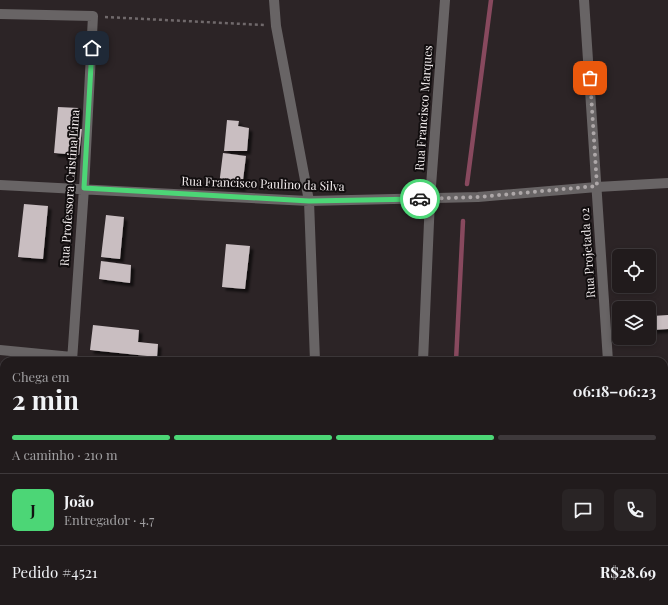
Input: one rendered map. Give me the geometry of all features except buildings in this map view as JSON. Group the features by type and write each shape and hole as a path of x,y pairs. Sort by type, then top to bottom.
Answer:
{"street":[{"path":"274,0 276,26 309,201 315,357"},
{"name":"Rua Francisco Marques","path":"423,357 430,199 445,0"},
{"name":"Rua Projetada 02","path":"584,0 608,357"},
{"path":"0,14 93,16"},
{"name":"Rua Professora Cristina Lima","path":"72,357 84,188 93,16"},
{"name":"Rua Francisco Paulino da Silva","path":"0,185 84,188 309,201 478,197 597,186 668,183"},
{"path":"0,350 56,357"}],"path":[{"path":"93,16 276,26"}],"waterway":[{"path":"467,184 491,0"},
{"path":"456,357 463,221"}],"way so far":[{"path":"420,199 478,197 597,186 590,78"}],"route":[{"path":"92,48 84,188 309,201 420,199"}]}
